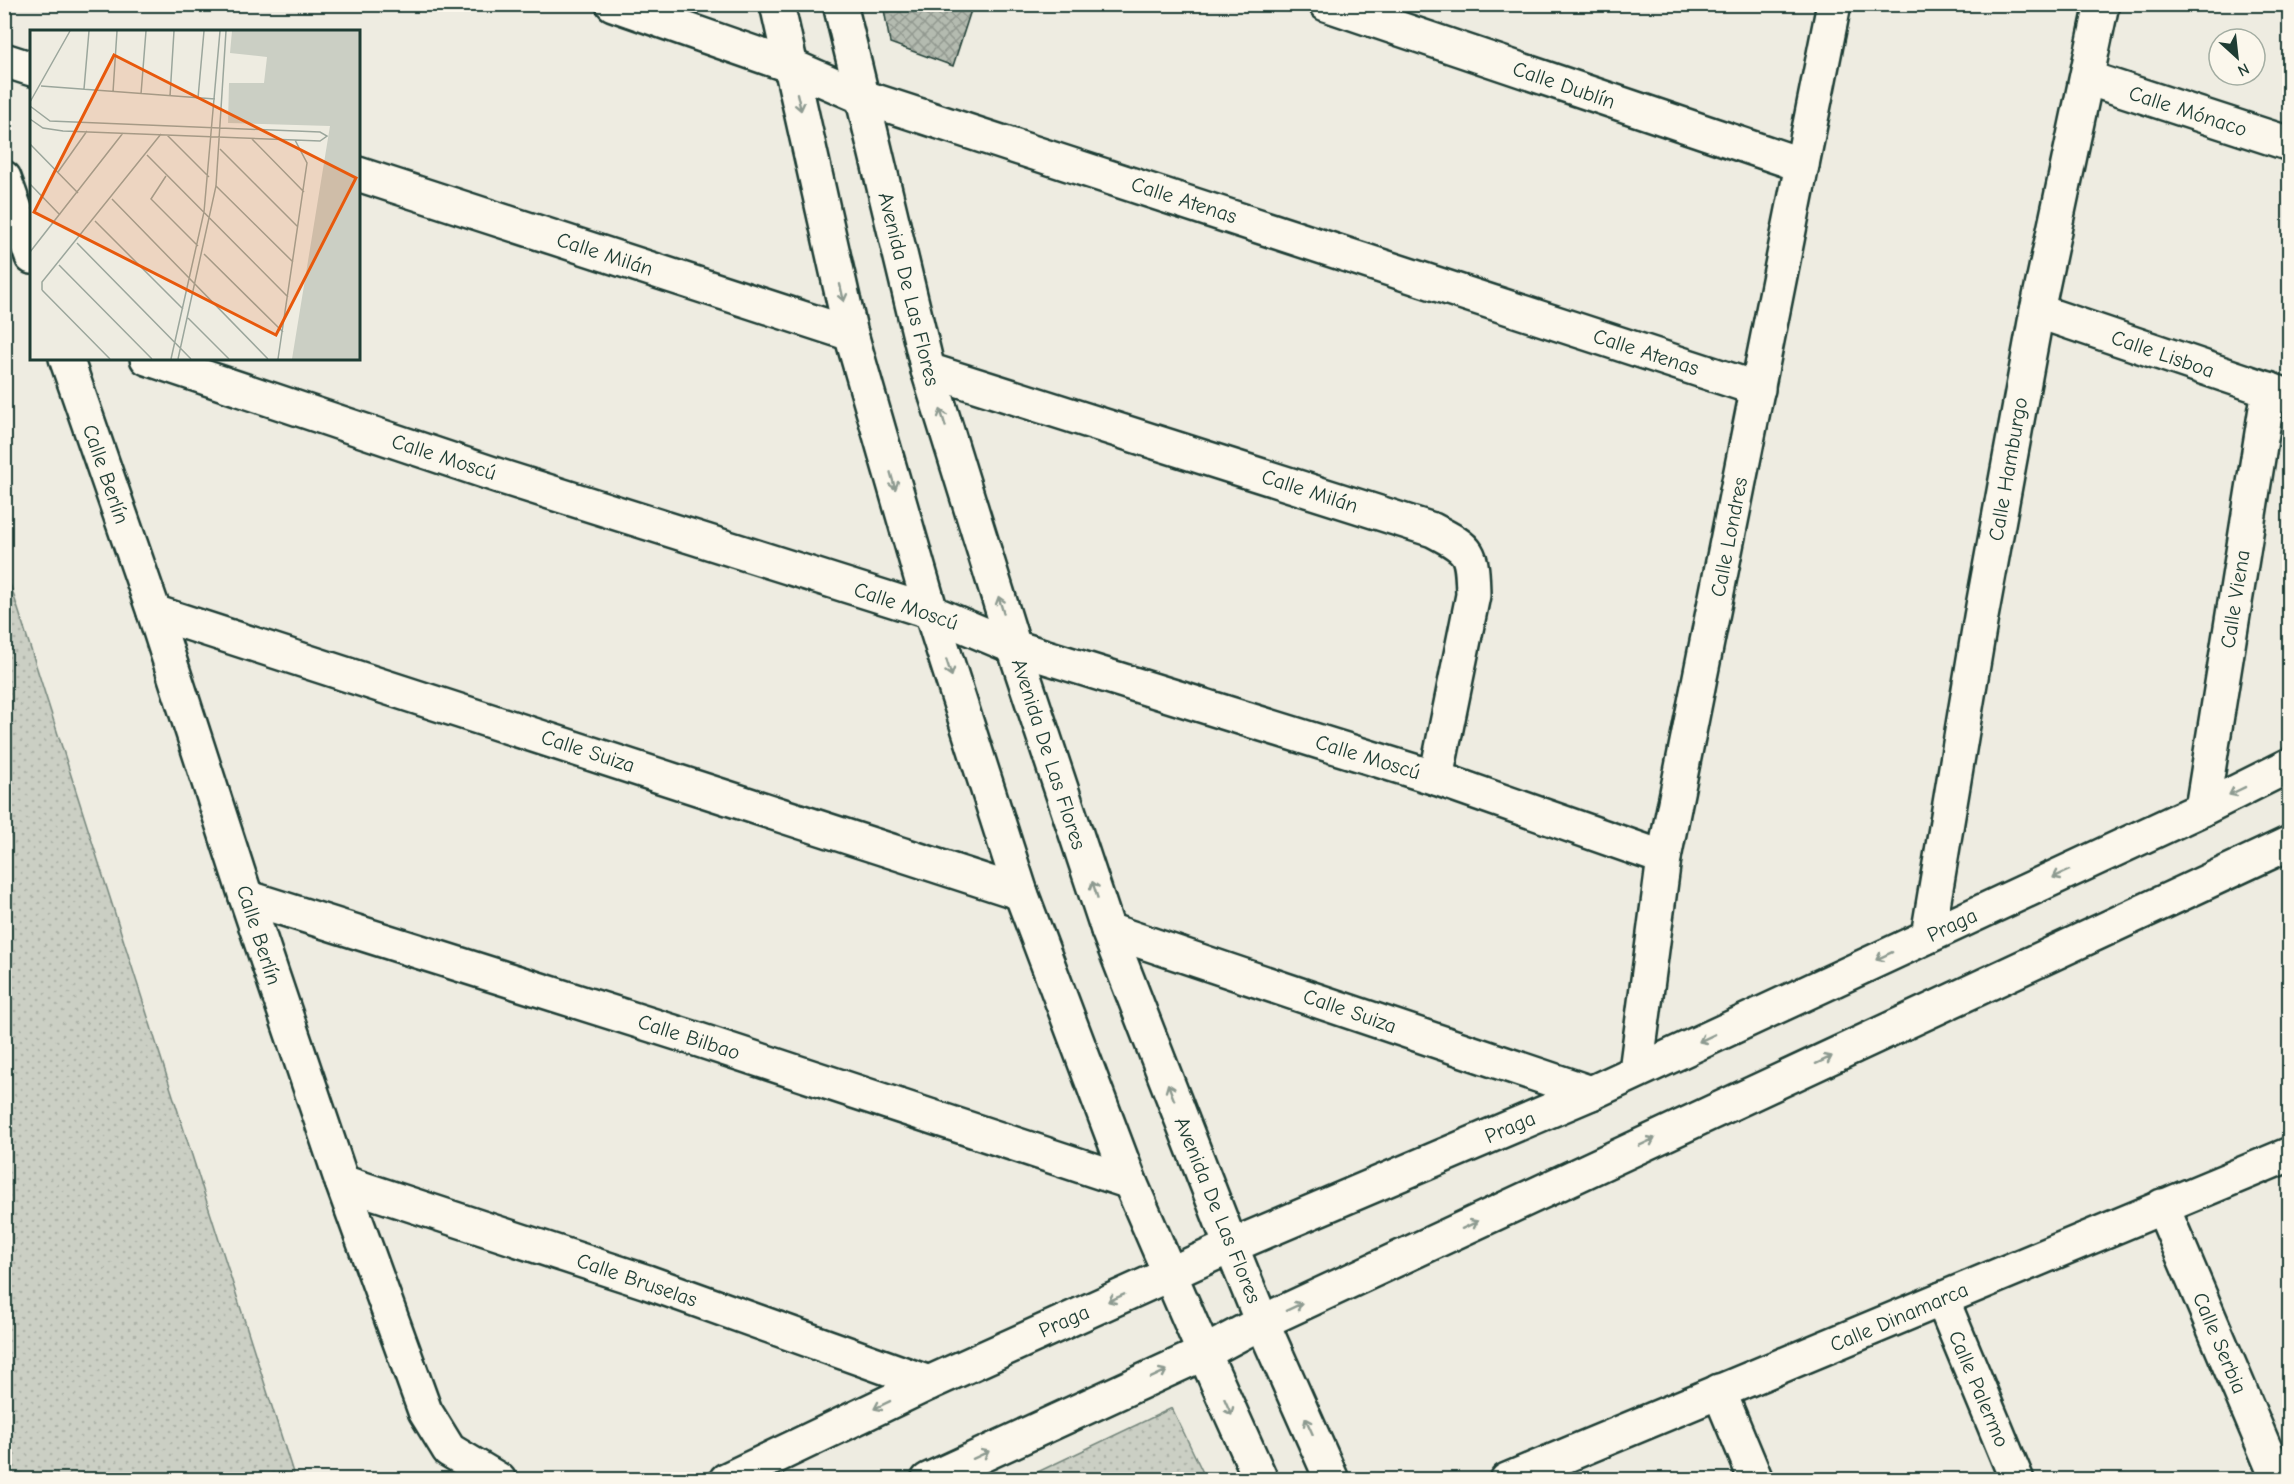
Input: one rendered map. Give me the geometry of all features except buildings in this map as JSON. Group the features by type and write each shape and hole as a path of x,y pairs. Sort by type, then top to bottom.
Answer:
{"street":[{"name":"Calle Atenas","path":"613,4 791,66 860,96 1758,389"},
{"path":"777,4 851,334 931,612 1021,893 1130,1182 1261,1479"},
{"name":"Avenida De Las Flores","path":"840,4 860,96 928,370 1014,647 1108,930 1262,1322 1332,1479"},
{"name":"Calle Dublín","path":"1326,4 1802,165"},
{"name":"Calle Londres","path":"1636,1071 1664,858 1834,4"},
{"name":"Calle Hamburgo","path":"1928,936 1981,617 2037,311 2102,4"},
{"path":"4,60 30,68"},
{"name":"Calle Mónaco","path":"2087,78 2289,144"},
{"name":"Calle Milán","path":"360,175 851,334"},
{"path":"4,178 30,251"},
{"name":"Calle Lisboa","path":"2037,311 2279,393"},
{"name":"Calle Berlín","path":"67,360 154,612 246,897 342,1182 425,1411 449,1450 500,1479"},
{"name":"Calle Moscú","path":"153,360 499,476 931,612 1014,647 1436,778 1664,858"},
{"name":"Calle Milán","path":"928,370 1433,530 1461,545 1472,564 1473,595 1436,778"},
{"name":"Calle Viena","path":"2202,809 2279,393"},
{"name":"Calle Suiza","path":"154,612 1021,893"},
{"name":"Praga","path":"726,1479 929,1383 1231,1246 1591,1093 2202,809 2289,765"},
{"path":"928,1479 1204,1353 1262,1322 2289,843"},
{"name":"Calle Bilbao","path":"246,897 699,1040 1130,1182"},
{"name":"Calle Suiza","path":"1108,930 1591,1093"},
{"name":"Calle Dinamarca","path":"1507,1479 2289,1154"},
{"name":"Calle Bruselas","path":"342,1182 647,1282 929,1383"},
{"name":"Calle Serbia","path":"2162,1206 2278,1479"},
{"name":"Calle Palermo","path":"1942,1299 2017,1479"},
{"path":"1719,1391 1756,1479"}],"shaded area":[{"path":"5,568 295,1479 5,1479"},
{"path":"1172,1408 1206,1479 1023,1479"}]}
